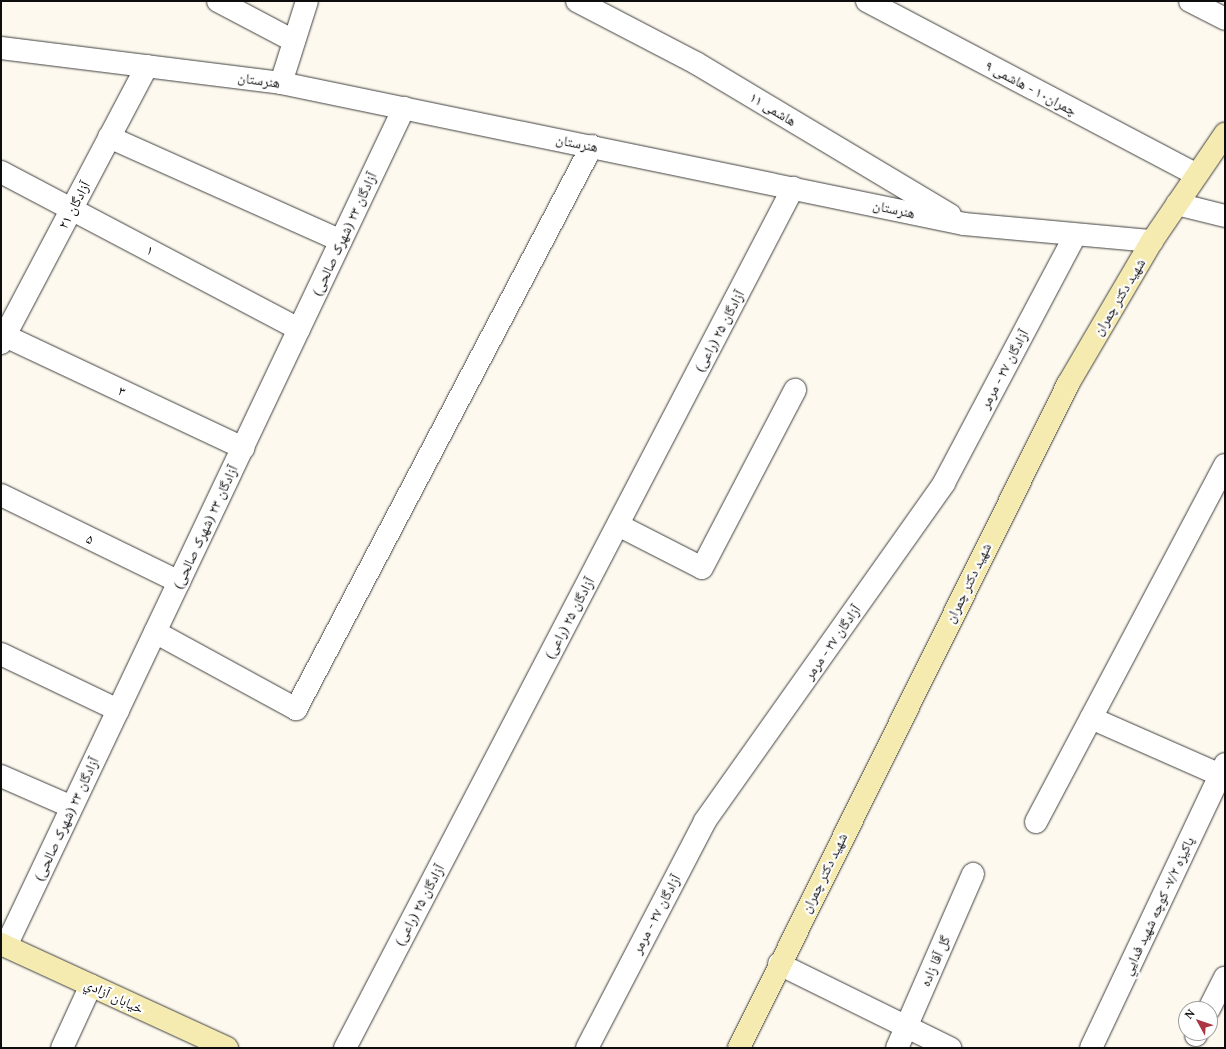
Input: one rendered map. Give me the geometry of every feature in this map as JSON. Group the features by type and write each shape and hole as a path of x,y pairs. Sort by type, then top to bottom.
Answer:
{"street":[{"path":"218,1 294,41"},
{"path":"281,83 307,1"},
{"name":"هاشمی ۱۱","path":"576,1 696,63 964,224"},
{"name":"چمران۱۰ - هاشمی ۹","path":"867,1 1195,174"},
{"path":"1190,1 1225,19"},
{"name":"هنرستان","path":"1,48 281,83 964,224 1075,236 1152,242"},
{"name":"آزادگان ۲۱","path":"2,338 147,66"},
{"name":"آزادگان ۲۳ (شهرک صالحی)","path":"3,945 72,807 404,108"},
{"name":"شهید دکتر چمران","path":"739,1048 779,964 1068,384 1152,242 1195,174 1225,134"},
{"path":"110,137 341,241"},
{"path":"155,632 296,709 592,146"},
{"name":"۱","path":"1,172 299,329"},
{"name":"آزادگان ۲۵ (راعی)","path":"345,1048 793,188"},
{"path":"1177,204 1225,216"},
{"name":"آزادگان ۲۷ - مرمر","path":"587,1048 705,821 944,483 1075,236"},
{"name":"۳","path":"2,338 242,448"},
{"path":"618,525 702,568 795,390"},
{"path":"1036,822 1225,465"},
{"name":"۵","path":"1,495 179,582"},
{"path":"1,654 118,710"},
{"path":"1091,718 1222,770"},
{"name":"پاکیزه ۷/۲- كوچه شهيد فدايي","path":"1091,1048 1222,770"},
{"path":"1,776 72,807"},
{"name":"گل آقا زاده","path":"897,1048 973,874"},
{"name":"خيابان آزادي","path":"3,945 227,1048"},
{"path":"779,964 950,1048"},
{"path":"1213,1001 1225,978"},
{"path":"62,1048 91,986"}]}
